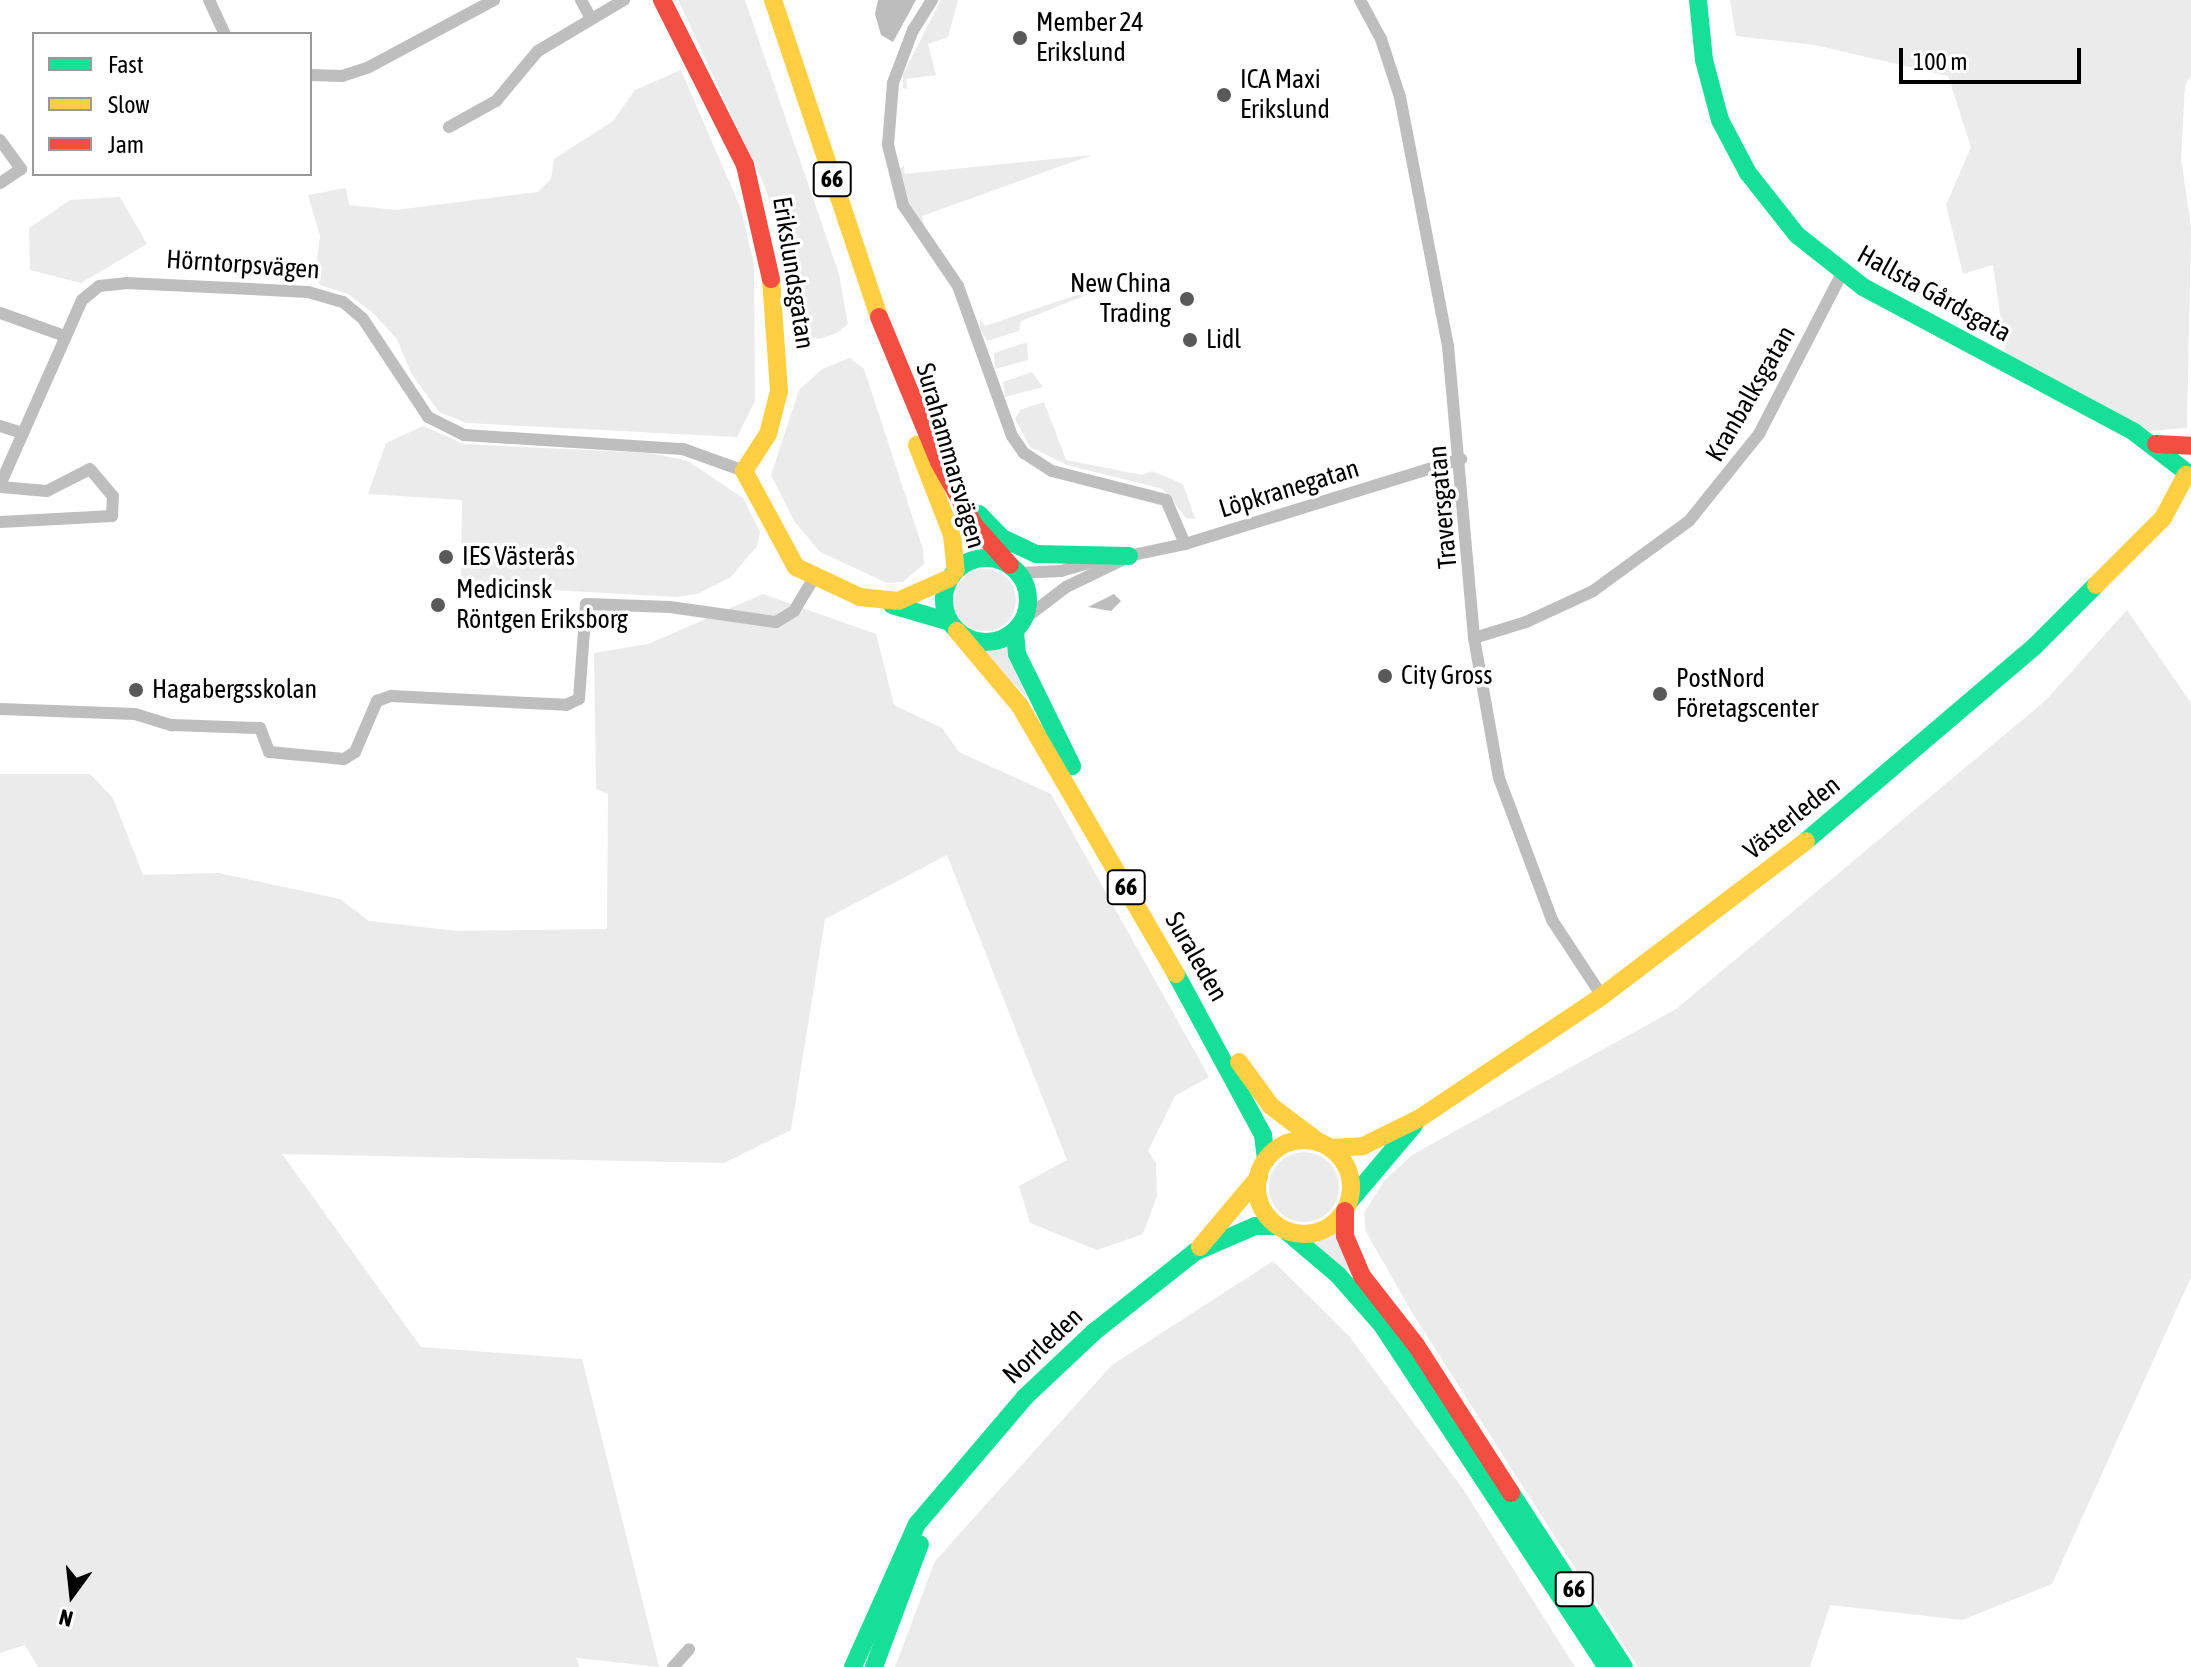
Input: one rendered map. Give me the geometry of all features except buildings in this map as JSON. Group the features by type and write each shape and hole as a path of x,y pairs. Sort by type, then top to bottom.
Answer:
{"main road":[{"name":"Erikslundsgatan","path":"662,0 745,165 769,253 779,391 768,434 744,471"},
{"name":"Surahammarsvägen","path":"773,0 894,356 913,433 952,535 953,574"},
{"name":"Hallsta Gårdsgata","path":"1698,0 1710,91 1738,156 1783,220 1842,273 2156,444 2188,472"},
{"path":"894,356 945,462 975,509 1002,538 1036,554 1129,556"},
{"name":"Surahammarsvägen","path":"894,356 955,495 991,549 1014,569"},
{"name":"Hallsta Gårdsgata","path":"2156,444 2191,446"},
{"path":"744,471 796,567 814,578 953,626 983,642 1019,625"},
{"name":"Västerleden","path":"1325,1146 1363,1146 1420,1118 1602,996 1786,858 1997,681 2163,518 2188,472"},
{"name":"Västerleden","path":"2163,518 2191,505"},
{"path":"878,600 914,598 984,558 1014,569"},
{"name":"66","path":"1014,569 1028,599 1019,625"},
{"name":"66","path":"953,574 943,599 953,626"},
{"name":"Suraleden","path":"1019,625 1017,654 1062,749 1242,1068 1271,1106 1325,1146"},
{"name":"Suraleden","path":"953,626 1020,706 1232,1072 1263,1135 1262,1168"},
{"name":"Västerleden","path":"1347,1206 1420,1118"},
{"path":"1262,1168 1286,1144 1325,1146"},
{"name":"66","path":"1325,1146 1348,1172 1345,1236 1354,1263 1416,1345 1624,1667"},
{"name":"66","path":"1262,1168 1261,1206 1338,1275 1382,1325 1607,1667"},
{"name":"Norrleden","path":"853,1667 917,1524 940,1493 1048,1375 1195,1252 1262,1168"},
{"path":"1282,1228 1319,1232 1347,1206"},
{"name":"Norrleden","path":"1195,1252 1255,1226 1282,1228"},
{"name":"Norrleden","path":"874,1667 940,1493"}],"street":[{"path":"209,0 224,32"},
{"path":"312,75 342,76 369,67 494,0"},
{"path":"581,0 591,19"},
{"path":"449,127 496,101 538,51 624,0"},
{"path":"932,0 913,30 893,83 888,145 903,205 958,286 1012,436 1024,453 1052,471 1166,500 1185,544"},
{"name":"Traversgatan","path":"1360,0 1381,39 1400,97 1448,346 1461,459 1474,638 1488,733 1514,829 1552,920 1602,996"},
{"path":"0,140 21,169 0,183"},
{"name":"Kranbalksgatan","path":"1474,638 1526,622 1585,596 1647,556 1689,521 1759,434 1842,273"},
{"name":"Hörntorpsvägen","path":"0,522 112,516 113,496 90,469 47,491 0,486 20,432 82,300 111,284 308,292 355,311 414,402 451,431 488,438 683,449 744,471"},
{"path":"0,313 65,336"},
{"path":"0,426 20,432"},
{"name":"Löpkranegatan","path":"1014,569 1061,571 1185,544 1461,459"},
{"name":"Löpkranegatan","path":"1019,625 1066,587 1129,556"},
{"path":"0,709 135,714 172,725 260,728 269,752 344,759 355,752 377,701 391,696 566,705 579,699 586,604 670,607 776,622 794,611 814,578"},
{"path":"673,1667 689,1649"}],"shaded area":[{"path":"678,0 745,0 839,274 848,324 837,333 819,339 798,336 790,326 779,234 764,184"},
{"path":"878,0 916,0 893,42 881,35 875,14"},
{"path":"941,0 958,0 948,37 928,44 936,75 906,79 907,89 903,88 903,74"},
{"path":"1730,0 2191,0 2191,75 2185,86 2181,158 2191,227 2187,428 2150,431 2006,354 1993,265 1963,274 1946,205 1971,147 1948,76 1815,45 1736,36"},
{"path":"681,70 741,209 754,265 755,401 737,437 467,423 439,412 411,373 397,339 374,314 348,294 320,285 315,275 320,236 308,195 346,188 349,205 396,210 538,192 551,179 554,159 613,121 635,90"},
{"path":"1092,155 922,216 924,225 907,199 899,169 904,166 905,174"},
{"path":"120,197 147,244 81,283 30,270 29,228 70,200"},
{"path":"1139,274 1021,321 1019,331 987,341 980,329 980,319 985,326"},
{"path":"1027,342 1028,360 995,369 994,353"},
{"path":"850,358 864,369 923,549 924,564 903,582 887,583 820,552 794,521 771,475 799,390 822,369"},
{"path":"1032,372 1043,387 1005,397 1003,382"},
{"path":"1044,402 1066,460 1142,475 1152,471 1183,484 1195,519 1186,518 1163,489 1067,465 1030,447 1015,419 1020,410"},
{"path":"423,426 464,444 650,453 688,461 743,498 760,532 757,546 731,577 697,594 676,597 461,585 462,500 368,494 386,443"},
{"path":"985,569 1007,578 1016,600 1007,622 985,631 963,622 954,600 963,578"},
{"path":"763,594 876,634 894,705 942,728 959,752 1051,794 1209,1077 1175,1096 1148,1151 1156,1163 1157,1196 1143,1234 1097,1250 1030,1223 1019,1186 1067,1160 947,855 825,919 791,1130 724,1163 282,1154 421,1347 582,1359 659,1667 577,1658 579,1667 38,1667 25,1645 0,1653 0,774 90,774 113,798 143,875 219,873 340,899 369,921 457,931 607,929 608,794 596,789 594,653 648,644"},
{"path":"1114,594 1121,601 1111,611 1088,607"},
{"path":"2127,610 2191,703 2191,1277 2052,1584 1962,1620 1830,1605 1810,1667 1638,1667 1413,1314 1366,1232 1364,1213 1384,1181 1412,1155 1676,1009 2045,701"},
{"path":"1007,645 1025,693 1025,695 977,649"},
{"path":"1311,1152 1333,1167 1339,1187 1337,1201 1329,1212 1318,1220 1297,1222 1279,1212 1271,1201 1269,1180 1279,1162 1290,1154"},
{"path":"1336,1232 1351,1272 1349,1273 1312,1241"},
{"path":"1273,1261 1349,1336 1463,1489 1575,1667 895,1667 935,1561 1112,1365"}],"traffic: fast":[{"path":"1698,0 1704,60 1720,120 1748,173 1797,235 1863,287 2134,432 2185,471"},
{"path":"979,514 1002,538 1036,554 1129,556"},
{"path":"986,558 1002,561 1016,570 1025,584 1028,600 1025,616 1016,630 1002,639 986,642 970,639 956,630 947,616 944,600 947,584 956,570 970,561 986,558"},
{"path":"1806,841 2035,646 2096,585"},
{"path":"892,605 950,622"},
{"path":"1015,631 1017,654 1072,766"},
{"path":"1176,974 1263,1135 1266,1160"},
{"path":"1349,1202 1414,1125"},
{"path":"853,1667 917,1524 1025,1397 1094,1332 1195,1252 1255,1226 1277,1226"},
{"path":"1286,1231 1338,1275 1382,1325 1607,1667"},
{"path":"1511,1493 1624,1667"},
{"path":"874,1667 920,1544"}],"traffic: slow":[{"path":"773,0 879,317"},
{"path":"771,279 779,391 768,434 744,471 796,567 860,597 898,601 950,578"},
{"path":"917,445 952,535 956,571"},
{"path":"2096,585 2163,518 2186,475"},
{"path":"957,631 1020,706 1176,974"},
{"path":"1330,1148 1363,1146 1420,1118 1602,996 1806,841"},
{"path":"1239,1062 1271,1106 1320,1143"},
{"path":"1304,1140 1322,1144 1337,1154 1347,1169 1351,1187 1347,1205 1337,1220 1322,1230 1304,1234 1286,1230 1271,1220 1261,1205 1257,1187 1261,1169 1271,1154 1286,1144 1304,1140"},
{"path":"1200,1247 1259,1177"}],"traffic: jam":[{"path":"662,0 745,165 771,279"},
{"path":"879,317 939,462 975,526 1010,565"},
{"path":"2156,444 2191,446"},
{"path":"1345,1211 1345,1236 1362,1276 1416,1345 1511,1493"}],"place":[{"name":"Member 24 Erikslund","path":"1020,38"},
{"name":"ICA Maxi Erikslund","path":"1224,95"},
{"name":"New China Trading","path":"1187,299"},
{"name":"Lidl","path":"1190,340"},
{"name":"IES Västerås","path":"446,557"},
{"name":"Medicinsk Röntgen Eriksborg","path":"438,605"},
{"name":"City Gross","path":"1385,676"},
{"name":"Hagabergsskolan","path":"136,690"},
{"name":"PostNord Företagscenter","path":"1660,694"}]}
